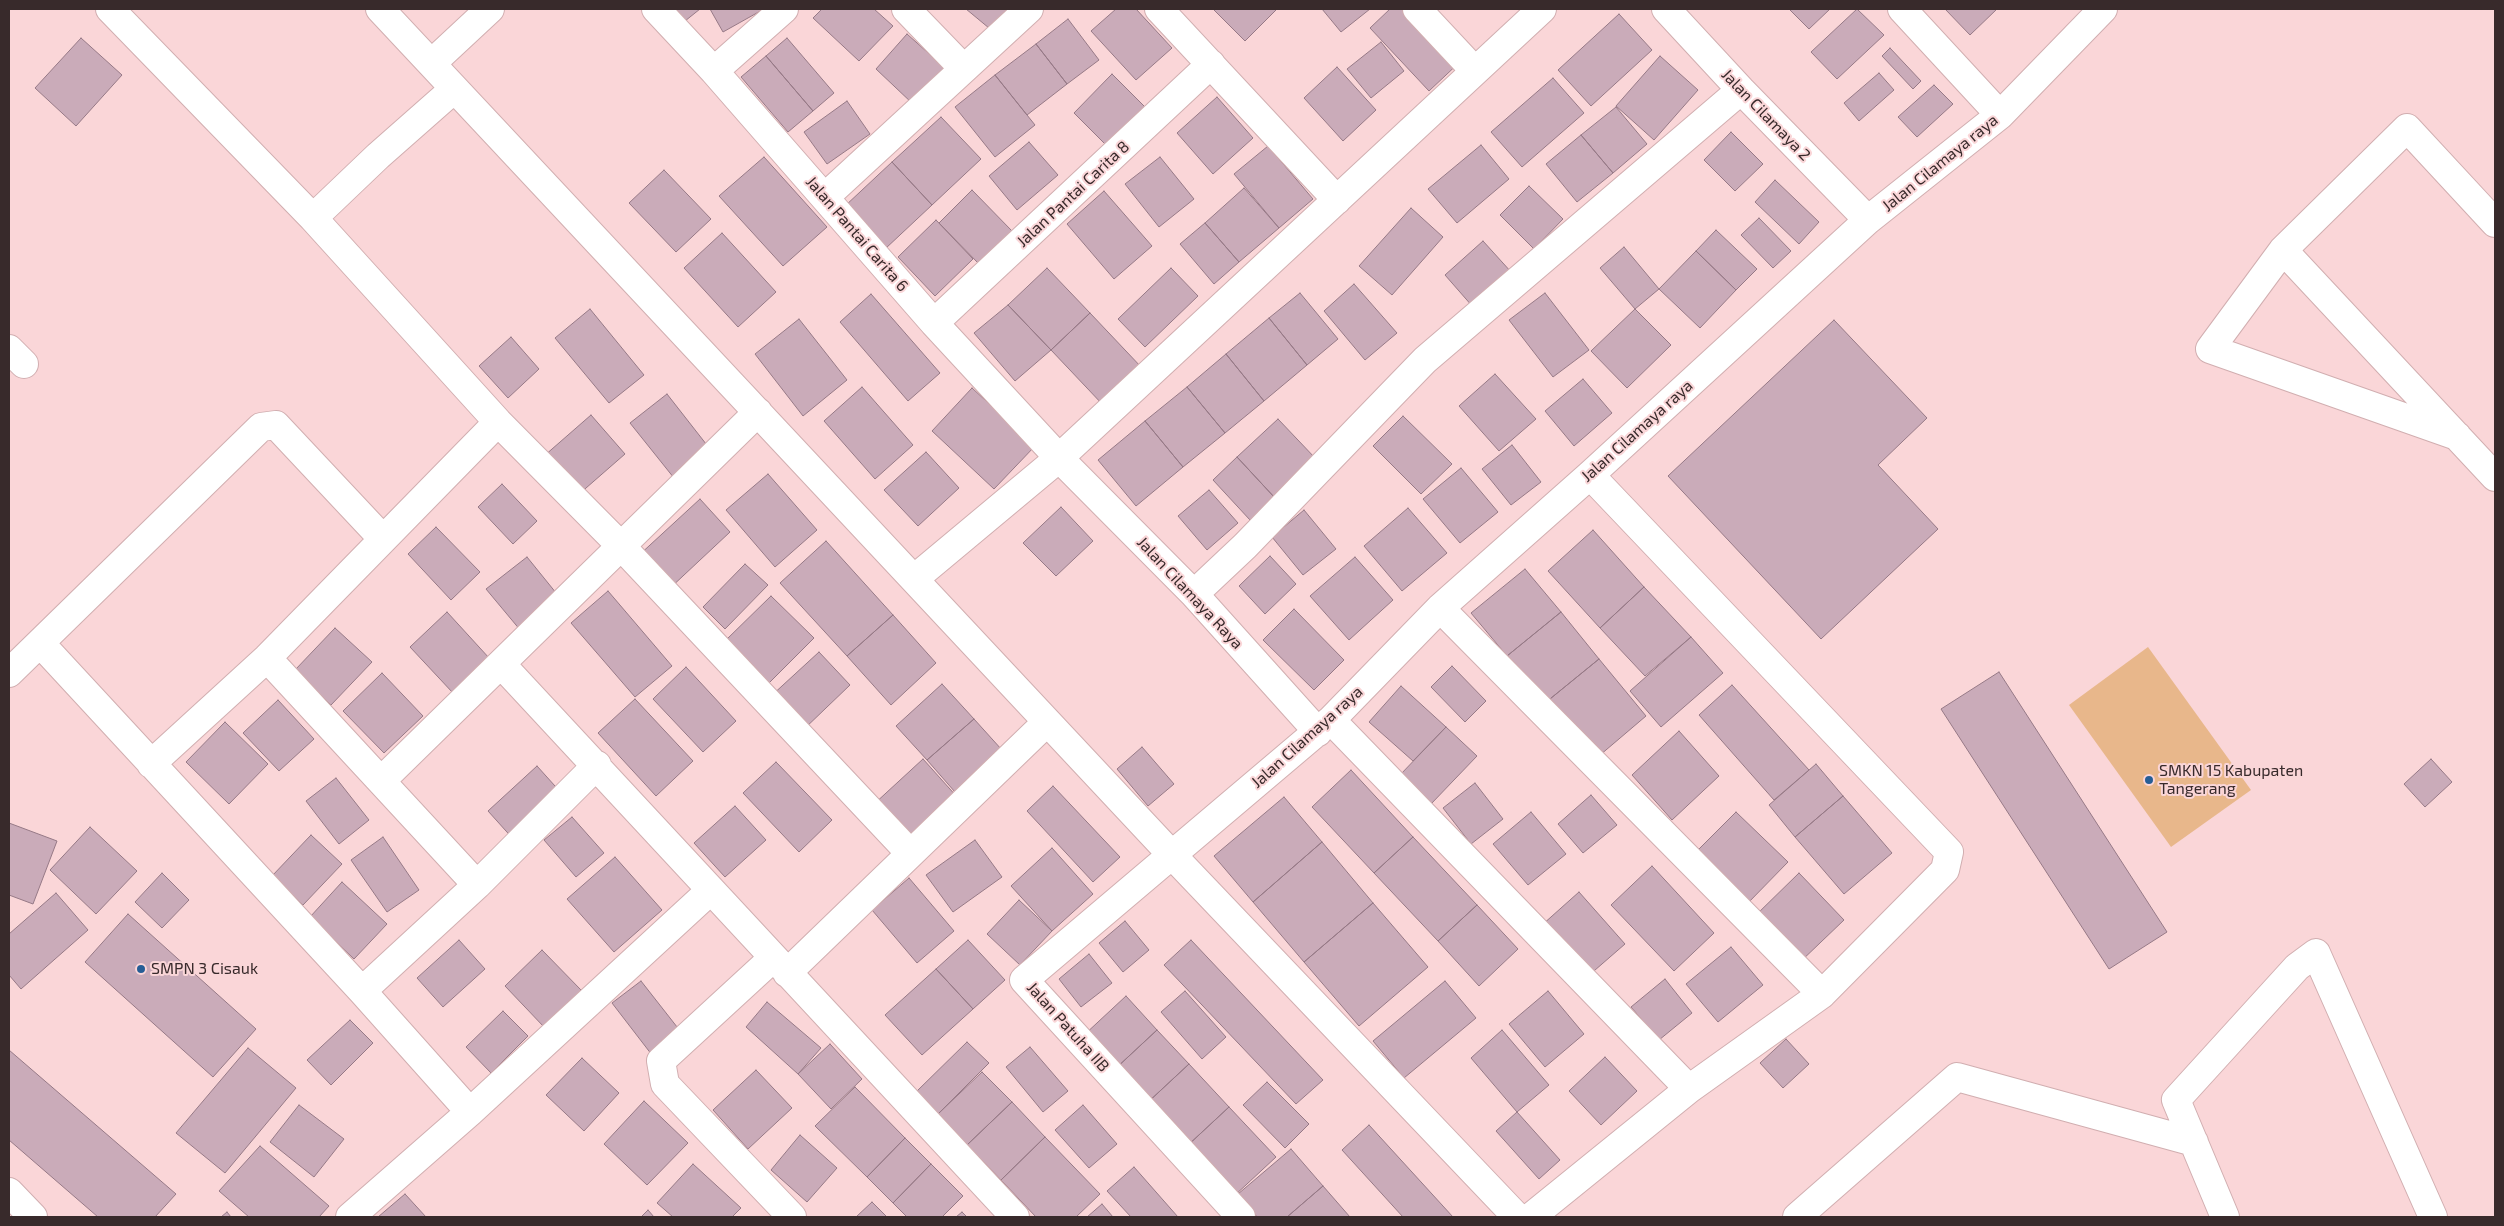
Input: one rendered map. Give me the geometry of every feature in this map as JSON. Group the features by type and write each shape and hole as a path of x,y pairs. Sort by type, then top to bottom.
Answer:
{"street":[{"path":"110,9 313,218 498,422 621,546 910,853"},
{"path":"380,9 1172,855 1517,1217"},
{"path":"432,63 490,9"},
{"name":"Jalan Pantai Carita 6","path":"656,9 714,71 934,323 1059,458"},
{"path":"714,71 784,9"},
{"path":"906,9 964,69"},
{"path":"825,197 1030,9"},
{"path":"1160,9 1337,200"},
{"path":"1417,9 1475,71"},
{"path":"914,579 1059,458 1542,9"},
{"name":"Jalan Cilamaya 2","path":"1666,9 1741,90 1868,220"},
{"path":"1902,9 2000,115"},
{"name":"Jalan Cilamaya raya","path":"1172,855 1324,726 1440,608 1590,475 1868,220 2000,115 2103,9"},
{"name":"Jalan Pantai Carita 8","path":"934,323 1211,64"},
{"path":"313,218 378,156 454,89"},
{"path":"1194,594 1245,546 1425,360 1741,90"},
{"path":"2457,436 2210,349 2283,250 2407,128 2495,223"},
{"path":"2283,250 2495,477"},
{"path":"381,781 758,412"},
{"path":"151,764 267,658 498,422"},
{"path":"9,673 261,427 276,425 383,538"},
{"name":"Jalan Cilamaya Raya","path":"1059,458 1324,726 1689,1088"},
{"path":"1531,1217 1689,1088 1822,994 1945,870 1949,852 1590,475"},
{"path":"1440,608 1822,994"},
{"path":"40,644 362,991 470,1112"},
{"path":"267,658 477,885"},
{"path":"502,664 780,966 1015,1217"},
{"path":"792,1217 665,1084 661,1061 780,966 910,853 1047,722"},
{"path":"362,991 477,885 597,765"},
{"name":"Jalan Patuha IIB","path":"1172,855 1024,980 1236,1215"},
{"path":"350,1217 470,1112 711,890"},
{"path":"2225,1217 2176,1100 2298,967 2316,953 2433,1217"},
{"path":"1808,1215 1958,1077 2194,1142"},
{"path":"9,1192 33,1217"}],"shaded area":[{"path":"2148,647 2251,790 2171,847 2069,705"}],"building":[{"path":"666,9 700,9 680,25"},
{"path":"710,9 764,9 723,32"},
{"path":"822,9 874,9 893,26 859,61 813,18"},
{"path":"966,9 1016,9 995,33"},
{"path":"1116,9 1136,9 1172,48 1136,80 1091,31"},
{"path":"1213,9 1277,9 1245,41"},
{"path":"1322,9 1370,9 1341,32"},
{"path":"1390,9 1416,9 1463,59 1429,91 1370,28"},
{"path":"1789,9 1830,9 1809,29"},
{"path":"1857,9 1884,35 1837,79 1811,52"},
{"path":"1945,9 1997,9 1970,35"},
{"path":"1619,14 1652,50 1591,106 1558,70"},
{"path":"1068,19 1099,60 1067,84 1036,44"},
{"path":"907,34 945,68 913,104 876,69"},
{"path":"81,38 122,75 76,126 35,88"},
{"path":"787,38 834,93 813,111 766,56"},
{"path":"1381,42 1404,71 1371,98 1347,69"},
{"path":"1036,44 1067,84 1027,115 995,75"},
{"path":"1890,48 1921,81 1913,89 1882,56"},
{"path":"766,56 813,111 788,132 741,77"},
{"path":"1660,56 1698,90 1654,140 1616,106"},
{"path":"1337,67 1376,110 1343,141 1304,98"},
{"path":"1879,73 1894,90 1859,121 1844,103"},
{"path":"1112,74 1149,111 1110,149 1074,113"},
{"path":"995,75 1035,125 995,157 955,107"},
{"path":"1553,78 1584,113 1522,167 1491,132"},
{"path":"1934,85 1953,104 1917,137 1898,117"},
{"path":"1217,97 1253,138 1213,174 1177,133"},
{"path":"847,101 870,134 827,164 804,132"},
{"path":"1616,107 1647,144 1613,173 1581,135"},
{"path":"941,117 981,159 932,205 892,162"},
{"path":"1731,132 1763,164 1735,191 1704,160"},
{"path":"1581,135 1613,173 1577,202 1546,164"},
{"path":"1029,142 1058,175 1017,210 989,176"},
{"path":"1481,145 1509,179 1457,223 1428,189"},
{"path":"1268,146 1313,199 1279,228 1234,174"},
{"path":"764,157 827,227 783,266 719,196"},
{"path":"1160,157 1194,199 1159,227 1125,184"},
{"path":"892,162 932,205 885,249 845,206"},
{"path":"664,170 711,219 676,252 629,203"},
{"path":"1775,180 1819,222 1799,244 1755,202"},
{"path":"1529,186 1563,219 1534,249 1500,215"},
{"path":"1244,188 1279,228 1239,262 1205,223"},
{"path":"972,190 1012,231 979,264 939,223"},
{"path":"1104,191 1152,246 1114,279 1067,224"},
{"path":"1411,208 1443,237 1392,295 1359,266"},
{"path":"1759,218 1791,251 1773,268 1741,235"},
{"path":"936,220 973,259 935,296 898,257"},
{"path":"1205,223 1239,262 1214,284 1180,244"},
{"path":"1716,230 1757,269 1736,290 1696,251"},
{"path":"722,233 776,292 738,327 684,268"},
{"path":"1483,241 1512,273 1473,307 1445,275"},
{"path":"1624,247 1659,289 1635,309 1600,268"},
{"path":"1696,251 1736,290 1700,328 1659,289"},
{"path":"1047,268 1090,313 1051,350 1008,305"},
{"path":"1171,268 1198,296 1145,347 1118,319"},
{"path":"1354,284 1397,333 1365,360 1324,311"},
{"path":"1300,293 1338,339 1307,365 1269,318"},
{"path":"1545,293 1589,350 1553,377 1509,320"},
{"path":"871,294 940,373 908,401 840,322"},
{"path":"1008,305 1051,350 1015,381 974,333"},
{"path":"590,309 644,375 609,403 555,338"},
{"path":"1635,309 1671,345 1627,388 1591,351"},
{"path":"1090,313 1143,369 1104,406 1051,350"},
{"path":"1269,318 1307,365 1264,401 1226,354"},
{"path":"799,319 847,380 803,416 755,354"},
{"path":"1834,320 1927,418 1878,465 1938,529 1821,639 1668,476"},
{"path":"511,337 539,369 508,398 479,366"},
{"path":"1226,354 1264,401 1225,433 1187,387"},
{"path":"1495,374 1536,419 1499,451 1459,406"},
{"path":"1583,379 1612,413 1574,446 1545,411"},
{"path":"862,387 913,445 875,479 824,421"},
{"path":"1187,387 1225,433 1183,467 1145,421"},
{"path":"972,388 1035,446 994,489 932,431"},
{"path":"667,394 710,449 674,478 630,423"},
{"path":"591,415 625,454 578,495 544,456"},
{"path":"1403,416 1452,464 1421,494 1373,446"},
{"path":"1278,419 1316,459 1275,498 1237,457"},
{"path":"1145,421 1183,467 1136,506 1098,460"},
{"path":"1512,445 1541,482 1511,505 1482,469"},
{"path":"926,452 959,488 918,526 884,490"},
{"path":"1237,457 1275,498 1250,520 1213,480"},
{"path":"1461,468 1498,512 1460,543 1423,499"},
{"path":"768,474 817,530 775,567 726,510"},
{"path":"502,484 537,521 513,544 478,507"},
{"path":"1209,490 1238,523 1207,550 1178,516"},
{"path":"700,499 730,532 668,590 637,557"},
{"path":"1061,507 1093,541 1056,576 1023,543"},
{"path":"1408,508 1447,553 1402,591 1364,546"},
{"path":"1304,510 1336,549 1303,575 1272,537"},
{"path":"436,527 480,572 451,600 408,554"},
{"path":"1593,530 1644,587 1600,628 1548,571"},
{"path":"826,541 893,615 847,656 780,583"},
{"path":"1270,556 1296,584 1265,614 1239,586"},
{"path":"527,557 561,599 521,631 486,589"},
{"path":"1355,557 1393,600 1349,640 1310,596"},
{"path":"745,564 768,585 725,629 703,607"},
{"path":"1525,569 1561,612 1507,656 1471,613"},
{"path":"1644,587 1691,637 1645,676 1600,628"},
{"path":"608,591 672,666 635,697 571,623"},
{"path":"771,596 814,638 768,684 725,641"},
{"path":"1294,609 1344,660 1314,690 1263,640"},
{"path":"447,612 490,659 453,693 410,647"},
{"path":"1561,612 1599,659 1545,703 1507,656"},
{"path":"893,615 936,663 891,705 847,656"},
{"path":"335,628 372,662 331,705 295,670"},
{"path":"1691,637 1723,673 1661,727 1630,691"},
{"path":"819,652 850,685 802,731 770,697"},
{"path":"1599,659 1646,716 1593,761 1545,703"},
{"path":"1452,666 1486,701 1465,722 1431,687"},
{"path":"686,667 736,721 703,752 653,699"},
{"path":"1999,672 2167,932 2109,969 1941,709"},
{"path":"382,673 423,716 384,753 343,711"},
{"path":"942,684 974,719 927,760 896,726"},
{"path":"1732,685 1809,770 1774,800 1699,715"},
{"path":"1401,686 1446,727 1413,761 1369,722"},
{"path":"635,699 693,761 656,796 598,733"},
{"path":"278,700 314,739 279,771 243,733"},
{"path":"974,719 1002,750 955,792 927,760"},
{"path":"225,722 268,764 229,804 186,762"},
{"path":"1446,727 1477,756 1431,804 1400,775"},
{"path":"1679,731 1719,776 1672,820 1632,775"},
{"path":"1142,747 1174,784 1148,806 1117,769"},
{"path":"923,759 958,798 908,843 873,805"},
{"path":"2431,759 2452,782 2425,807 2404,784"},
{"path":"776,762 832,820 799,852 743,793"},
{"path":"1816,764 1843,796 1795,837 1769,805"},
{"path":"537,766 564,796 515,841 488,811"},
{"path":"1351,770 1413,837 1374,873 1312,807"},
{"path":"336,778 369,820 339,844 306,801"},
{"path":"1475,783 1503,819 1471,844 1443,808"},
{"path":"1053,786 1120,857 1093,882 1027,811"},
{"path":"1591,795 1617,825 1583,853 1558,824"},
{"path":"1843,796 1892,853 1844,894 1795,837"},
{"path":"1284,797 1322,842 1253,902 1214,856"},
{"path":"735,806 766,840 725,877 694,843"},
{"path":"1531,812 1566,854 1528,885 1493,844"},
{"path":"1736,812 1788,862 1746,905 1694,854"},
{"path":"572,817 604,853 576,877 544,840"},
{"path":"9,823 57,841 33,904 9,895"},
{"path":"90,827 137,871 96,914 50,870"},
{"path":"311,835 342,864 303,905 272,876"},
{"path":"383,837 419,890 387,912 351,860"},
{"path":"1413,837 1477,905 1438,941 1374,873"},
{"path":"975,840 1002,877 953,912 926,875"},
{"path":"1322,842 1373,903 1304,962 1253,902"},
{"path":"1052,848 1093,894 1052,931 1011,886"},
{"path":"615,857 662,910 614,952 567,899"},
{"path":"1652,866 1714,933 1674,971 1611,905"},
{"path":"162,873 189,900 162,928 135,902"},
{"path":"1799,873 1844,920 1798,964 1754,917"},
{"path":"909,878 954,931 917,963 872,910"},
{"path":"342,882 387,924 354,959 310,917"},
{"path":"1579,892 1625,944 1587,977 1542,925"},
{"path":"56,893 88,930 21,989 9,975 9,934"},
{"path":"1019,900 1052,931 1020,965 987,934"},
{"path":"1373,903 1428,967 1359,1026 1304,962"},
{"path":"1477,905 1518,949 1479,986 1438,941"},
{"path":"128,914 256,1029 213,1077 85,962"},
{"path":"1125,921 1149,950 1123,972 1099,943"},
{"path":"459,940 485,969 443,1007 417,978"},
{"path":"968,940 1005,980 973,1009 936,969"},
{"path":"1191,940 1323,1080 1296,1104 1164,965"},
{"path":"1731,947 1763,985 1718,1022 1686,984"},
{"path":"542,950 581,990 544,1027 505,986"},
{"path":"1089,954 1112,983 1081,1007 1059,979"},
{"path":"936,969 973,1009 922,1055 885,1015"},
{"path":"1665,979 1692,1013 1659,1040 1631,1007"},
{"path":"641,981 681,1032 652,1055 612,1003"},
{"path":"1445,981 1476,1018 1404,1078 1373,1041"},
{"path":"1185,991 1226,1037 1202,1059 1161,1012"},
{"path":"1548,991 1584,1034 1545,1067 1509,1024"},
{"path":"1126,996 1157,1030 1114,1070 1083,1036"},
{"path":"767,1002 821,1048 798,1074 746,1027"},
{"path":"503,1011 528,1036 491,1073 466,1047"},
{"path":"350,1020 373,1043 331,1085 307,1060"},
{"path":"1157,1030 1189,1064 1146,1104 1114,1070"},
{"path":"1502,1030 1549,1085 1517,1112 1471,1058"},
{"path":"1786,1039 1809,1064 1783,1088 1760,1063"},
{"path":"967,1042 989,1063 937,1115 916,1092"},
{"path":"830,1044 862,1079 831,1109 798,1074"},
{"path":"1030,1047 1068,1091 1043,1112 1006,1067"},
{"path":"248,1048 296,1088 225,1173 176,1133"},
{"path":"9,1050 176,1194 155,1217 98,1217 9,1140"},
{"path":"1605,1057 1637,1091 1601,1125 1569,1091"},
{"path":"582,1058 619,1093 584,1131 546,1095"},
{"path":"1189,1064 1229,1107 1186,1147 1146,1104"},
{"path":"756,1070 792,1108 748,1149 713,1110"},
{"path":"982,1072 1012,1102 967,1145 937,1115"},
{"path":"1267,1082 1309,1124 1285,1148 1243,1105"},
{"path":"855,1087 905,1138 867,1177 815,1126"},
{"path":"644,1101 688,1143 647,1185 604,1144"},
{"path":"1012,1102 1045,1137 1001,1180 967,1145"},
{"path":"299,1105 344,1139 314,1177 270,1142"},
{"path":"1083,1105 1117,1144 1089,1168 1055,1130"},
{"path":"1229,1107 1276,1157 1233,1197 1186,1147"},
{"path":"1517,1112 1560,1160 1539,1179 1496,1131"},
{"path":"1369,1125 1453,1217 1403,1217 1342,1150"},
{"path":"800,1135 837,1168 807,1202 771,1170"},
{"path":"1045,1137 1100,1194 1076,1217 1036,1217 1001,1180"},
{"path":"905,1138 931,1164 893,1203 867,1177"},
{"path":"260,1146 329,1206 319,1217 249,1217 219,1191"},
{"path":"1291,1149 1323,1186 1287,1217 1257,1217 1238,1194"},
{"path":"693,1164 741,1208 732,1217 673,1217 657,1203"},
{"path":"931,1164 963,1196 942,1217 907,1217 893,1203"},
{"path":"1134,1167 1178,1217 1131,1217 1107,1191"},
{"path":"1323,1186 1350,1217 1287,1217"},
{"path":"405,1194 426,1217 378,1217"},
{"path":"872,1202 887,1217 856,1217"},
{"path":"1102,1204 1113,1217 1087,1217"},
{"path":"648,1210 654,1217 641,1217"},
{"path":"227,1212 231,1217 221,1217"},
{"path":"962,1212 967,1217 956,1217"}],"place":[{"name":"SMKN 15 Kabupaten Tangerang","path":"2149,780"},
{"name":"SMPN 3 Cisauk","path":"141,969"}]}
